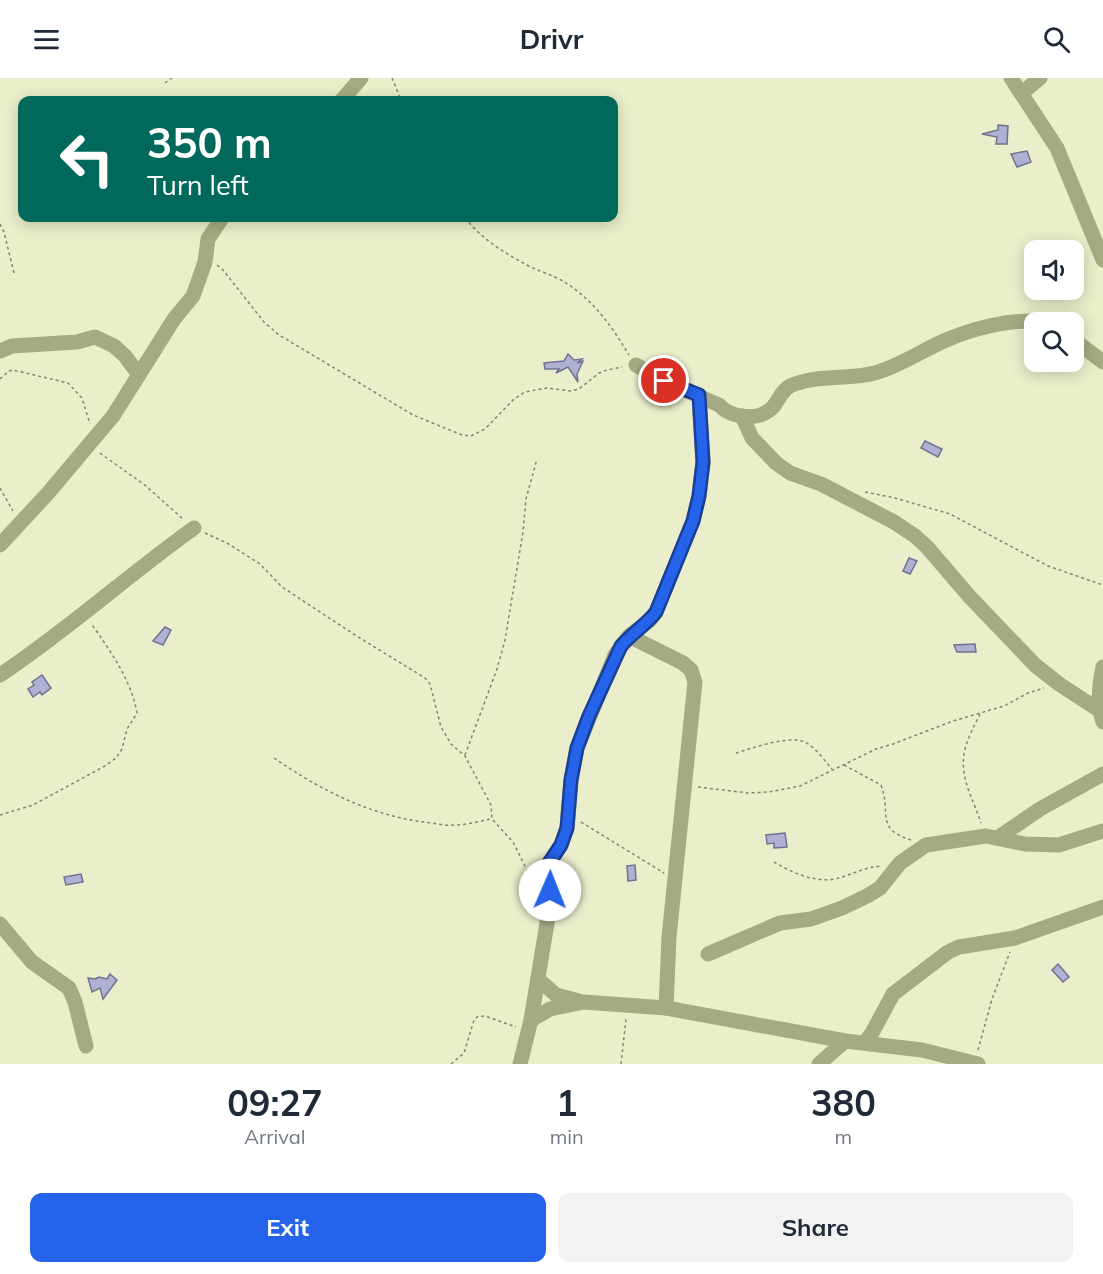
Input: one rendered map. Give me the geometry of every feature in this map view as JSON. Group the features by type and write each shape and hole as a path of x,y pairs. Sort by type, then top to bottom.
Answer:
{"street":[{"path":"345,96 361,78"},
{"path":"1011,78 1057,148 1103,260"},
{"path":"1022,93 1041,78"},
{"path":"0,545 113,416 174,319 193,296 205,262 208,239 219,222"},
{"path":"636,365 664,381 719,405 726,412 742,416 767,413 781,393 789,387 834,377 855,377 877,373 947,340 980,328 1024,322"},
{"path":"0,351 12,346 77,342 95,337 114,346 125,356 139,375"},
{"path":"1084,348 1103,362"},
{"path":"520,1064 530,1026 549,907 549,863 565,837 577,748 615,655 629,636 650,620 656,612 693,521 703,462 699,395"},
{"path":"742,416 752,438 776,463 790,473 821,484 915,536 1035,665 1101,716"},
{"path":"0,675 31,655 154,556 194,528"},
{"path":"629,636 683,663 690,670 695,682 669,937 666,1008"},
{"path":"1101,716 1100,681 1103,667"},
{"path":"993,836 1103,774"},
{"path":"708,954 780,923 811,919 842,908 880,888 900,863 926,845 993,836 1025,844 1059,845 1103,831"},
{"path":"865,1042 893,994 948,952 959,947 1015,938 1103,907"},
{"path":"0,924 32,962 69,988 75,1002 86,1046"},
{"path":"538,980 556,995 584,1002 666,1008 845,1041 922,1050 975,1063"},
{"path":"530,1026 550,1009 584,1002"},
{"path":"819,1064 845,1041"}],"path":[{"path":"165,83 172,78"},
{"path":"392,78 399,96"},
{"path":"205,262 223,270 264,322 279,335 412,415 462,435 471,436 485,429 514,399 525,392 547,388 571,391 579,389 607,370 636,365 618,336 590,300 561,280 526,265 477,233 468,222"},
{"path":"0,224 14,273"},
{"path":"0,379 9,370 13,370 68,383 82,399 87,411 92,442 194,528 227,543 260,564 282,587 425,678 430,684 441,728 451,744 465,756 492,808 492,819 513,842 526,870 549,907"},
{"path":"465,756 498,669 523,532 526,499 537,459"},
{"path":"0,488 10,503 18,526"},
{"path":"864,492 896,498 950,514 1048,566 1103,585"},
{"path":"0,815 33,805 113,760 122,749 129,725 136,717 134,699 126,678 84,612"},
{"path":"683,786 714,787 748,793 769,792 800,786 876,749 953,721 1004,706 1028,693 1059,684"},
{"path":"980,713 964,753 963,766 966,784 993,836"},
{"path":"736,753 779,741 803,741 818,752 832,770"},
{"path":"274,758 315,784 370,810 411,821 454,826 492,819"},
{"path":"843,765 881,785 884,792 886,820 891,831 898,836 926,845"},
{"path":"567,814 674,881"},
{"path":"774,862 803,877 827,879 845,877 864,869 900,863"},
{"path":"975,1063 992,999 1015,938"},
{"path":"452,1064 464,1053 474,1020 477,1017 485,1016 530,1026"},
{"path":"621,1064 627,1018"}],"building":[{"path":"998,125 1008,126 1007,144 996,144 997,137 982,134 998,130"},
{"path":"1027,151 1031,162 1017,167 1011,154"},
{"path":"568,354 574,360 582,359 577,363 583,361 577,374 578,382 568,367 556,373 559,369 545,369 544,363 564,361"},
{"path":"925,441 942,449 938,457 921,448"},
{"path":"909,558 917,561 910,574 903,571"},
{"path":"165,627 171,630 163,645 153,641"},
{"path":"975,644 976,652 957,652 954,645"},
{"path":"42,675 51,688 42,695 40,692 33,697 28,689 34,685 32,682"},
{"path":"785,833 787,847 774,848 774,843 767,844 766,835"},
{"path":"635,865 636,880 628,881 627,866"},
{"path":"81,874 83,882 66,885 64,877"},
{"path":"1058,964 1069,977 1063,982 1052,970"},
{"path":"110,974 117,980 103,999 100,988 92,992 88,978 107,979"}],"route":[{"path":"550,890 549,863 565,837 577,748 589,716 615,655 629,636 650,620 656,612 687,539 699,496 703,462 699,395 664,381"}]}
